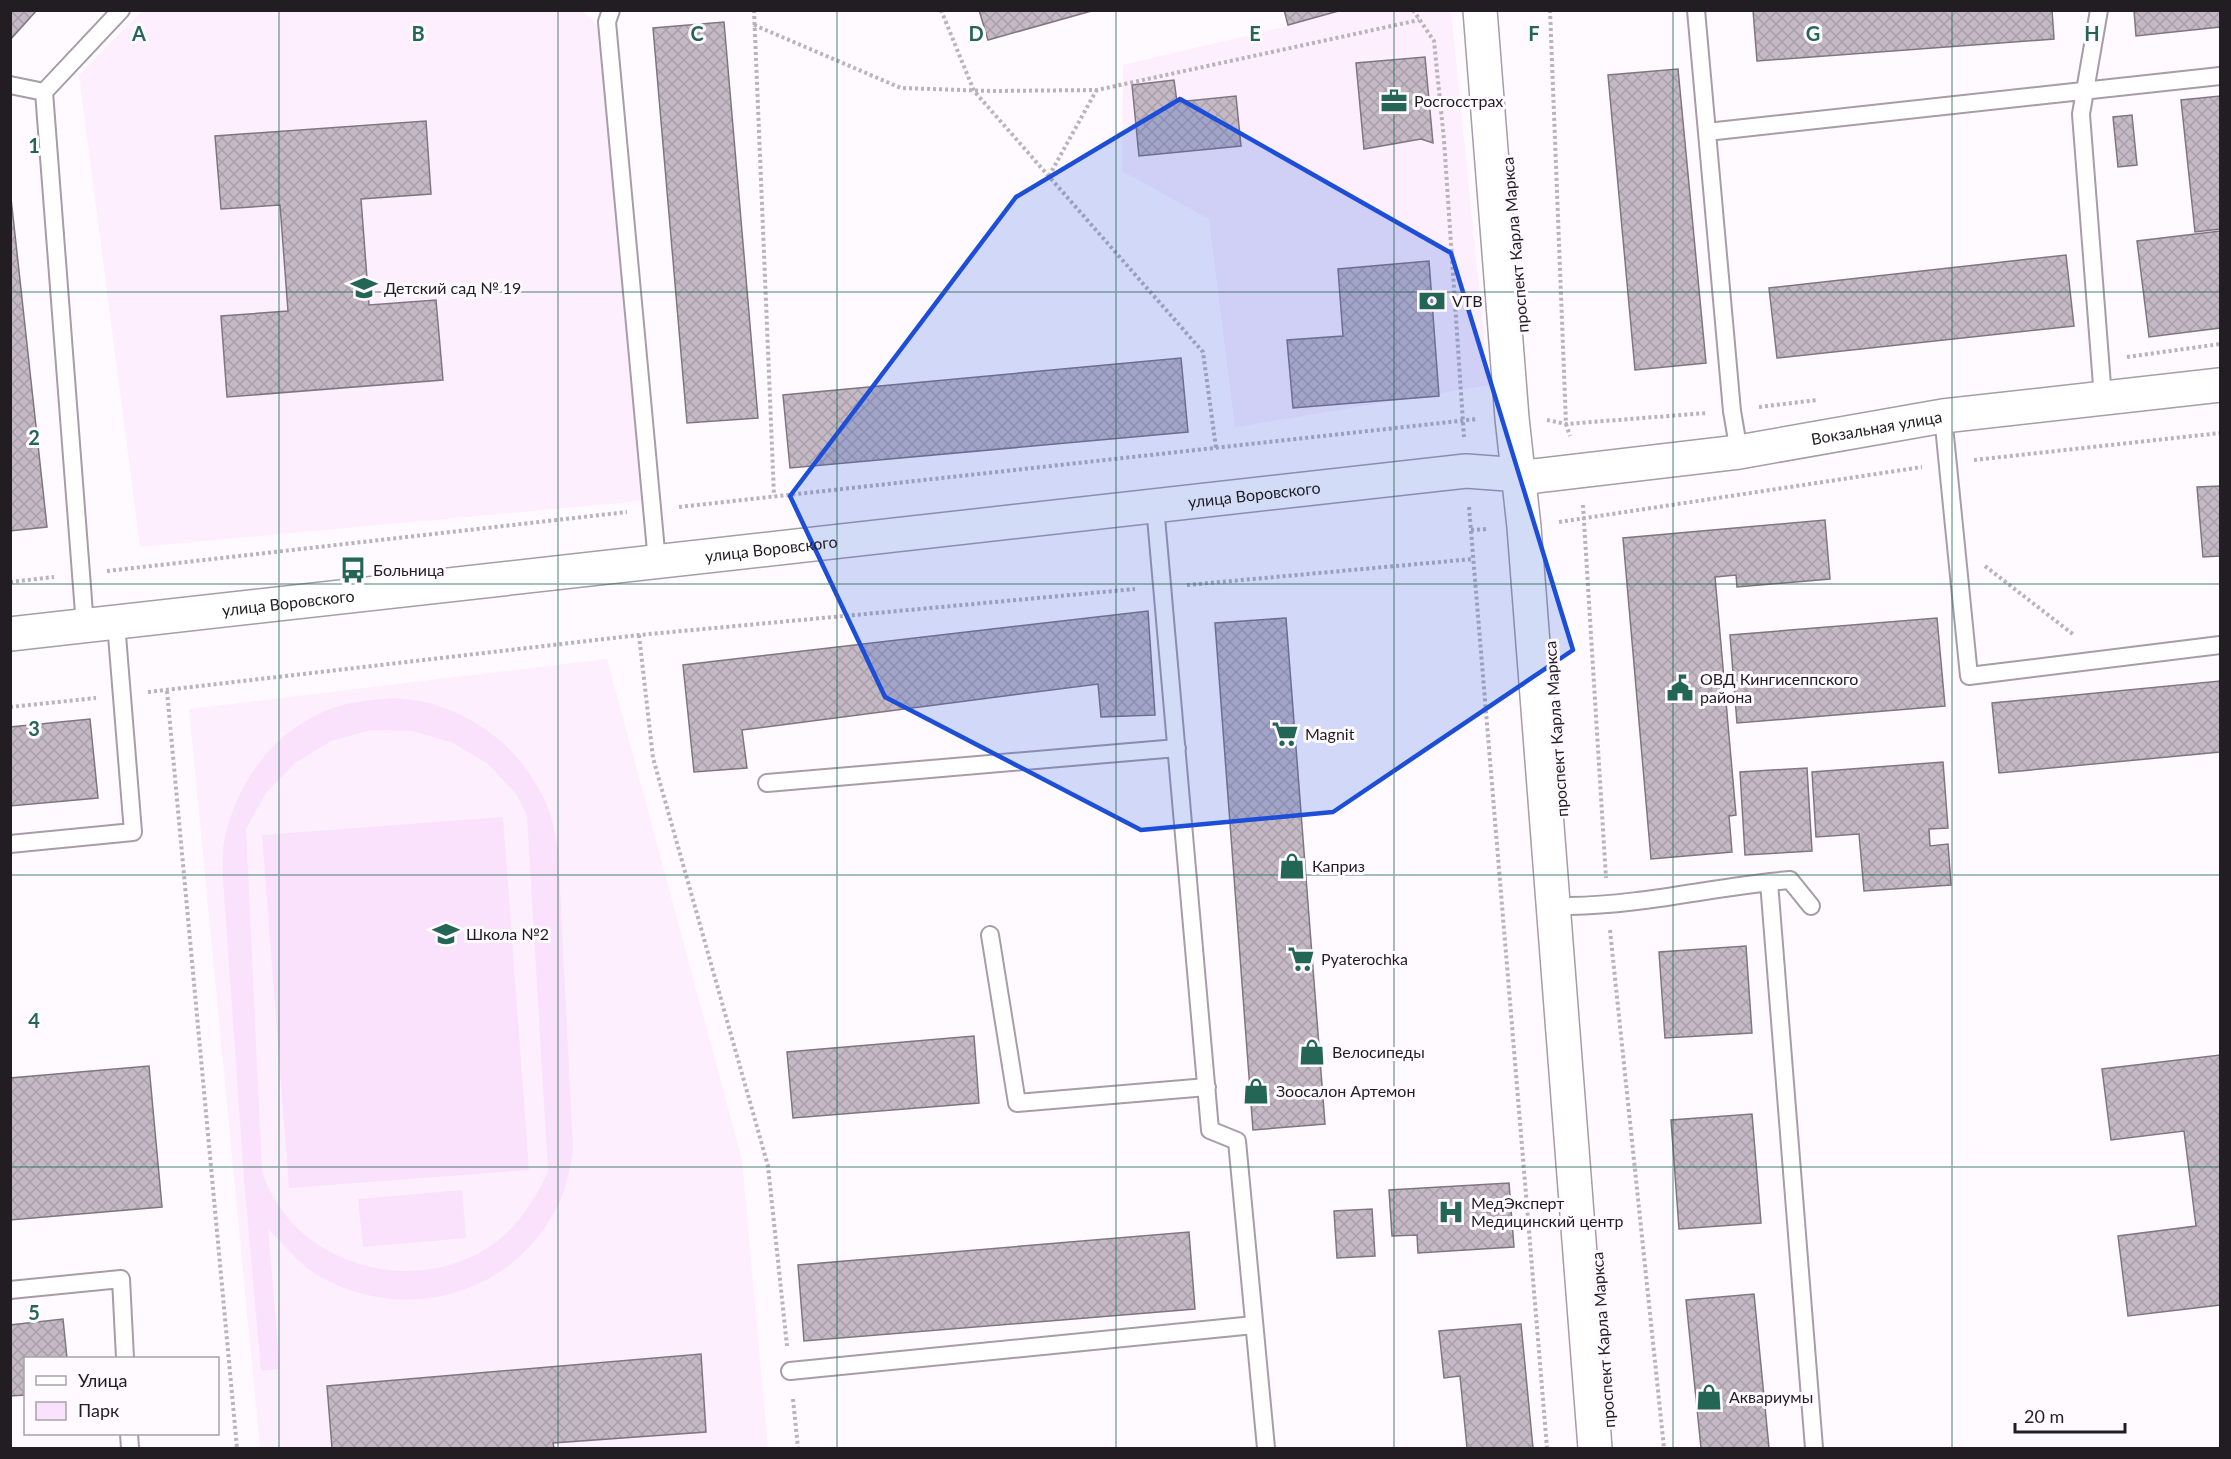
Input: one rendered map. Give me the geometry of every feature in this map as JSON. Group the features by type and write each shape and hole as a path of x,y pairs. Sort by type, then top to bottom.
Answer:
{"main road":[{"path":"1480,10 1521,417"},
{"name":"проспект Карла Маркса","path":"1497,10 1521,417 1570,906 1611,1449"},
{"name":"Вокзальная улица","path":"1526,476 1739,452 1943,416 2220,385"},
{"name":"улица Воровского","path":"10,634 1466,471 1526,476"},
{"path":"1532,526 1595,1449"}],"lane":[{"path":"10,844 133,832 122,695 100,624 81,574 44,92 121,10"},
{"path":"611,10 607,22 657,562"},
{"path":"1696,10 1732,411 1739,452"},
{"path":"2099,10 2081,114 2103,398"},
{"path":"1707,132 2220,76"},
{"path":"10,85 44,92"},
{"path":"1943,416 1969,676 2220,645"},
{"path":"1155,506 1210,1130 1237,1141 1266,1449"},
{"path":"767,783 1177,747"},
{"path":"1570,906 1608,906 1711,889 1790,880 1811,906"},
{"path":"1769,882 1814,1449"},
{"path":"990,935 1017,1103 1207,1087"},
{"path":"10,1290 121,1280 125,1357"},
{"path":"790,1371 1254,1325"}],"path":[{"path":"754,10 774,496"},
{"path":"941,10 974,91 1203,352 1216,448"},
{"path":"1413,10 1434,41 1473,559 1547,1449"},
{"path":"1550,10 1566,424 1580,470 1608,906 1664,1449"},
{"path":"754,25 901,88 974,91 1097,90 1419,20"},
{"path":"1049,176 1097,90"},
{"path":"2100,361 2220,344"},
{"path":"10,582 1463,420 1521,417 1566,424 1732,411 1827,398"},
{"path":"1471,530 1532,526 1584,519 1948,463 2220,433"},
{"path":"1956,544 2105,659"},
{"path":"10,707 639,635 1473,559"},
{"path":"639,635 653,758 768,1166 798,1449"},
{"path":"167,690 237,1449"}],"highlighted area":[{"path":"1180,99 1451,253 1573,650 1333,812 1141,830 885,697 790,496 1016,197"}],"shaded area":[{"name":"Детский сад № 19","path":"142,11 583,11 598,26 642,501 140,547 79,75"},
{"path":"1284,11 1451,11 1489,385 1235,427 1209,219 1122,171 1123,65 1288,26"},
{"name":"Школа №2","path":"607,659 742,1160 768,1448 260,1448 189,709"}],"green space":[{"path":"393,698 416,700 450,710 487,730 518,758 541,793 550,813 558,849 573,1150 571,1163 559,1203 541,1233 518,1258 491,1277 461,1290 429,1298 396,1299 363,1294 330,1282 304,1265 268,1229 280,1369 261,1371 244,1179 223,879 224,842 229,821 247,782 258,764 288,733 306,721 341,705","holes":["371,730 413,731 453,743 488,764 517,795 527,816 548,1172 524,1213 499,1240 489,1247 458,1262 424,1270 390,1270 357,1263 326,1249 299,1229 277,1203 262,1171 246,829 266,793 295,763 331,741"]},
{"path":"503,817 529,1170 289,1188 262,835"},
{"path":"462,1190 466,1238 363,1247 358,1199"}],"building":[{"path":"10,10 37,10 10,40"},
{"path":"979,10 1095,10 988,40"},
{"path":"1284,10 1342,10 1288,25"},
{"path":"1753,10 2052,10 2054,39 1757,61"},
{"path":"2134,10 2220,10 2220,27 2136,36"},
{"path":"724,22 758,418 687,423 653,28"},
{"name":"Росгосстрах","path":"1425,57 1433,143 1421,139 1364,149 1356,63"},
{"path":"1678,69 1706,363 1635,370 1608,75"},
{"path":"1174,80 1177,102 1236,96 1241,146 1139,156 1132,85"},
{"path":"2220,96 2220,229 2195,232 2181,100"},
{"path":"2132,115 2137,165 2118,167 2113,117"},
{"path":"426,121 431,194 361,199 369,305 436,300 443,380 227,397 221,316 288,311 280,205 221,209 215,136"},
{"path":"10,189 47,527 10,531"},
{"path":"2220,231 2220,328 2149,337 2137,241"},
{"path":"2066,255 2074,326 1777,358 1769,288"},
{"path":"1429,261 1439,396 1293,408 1287,340 1343,336 1338,269"},
{"path":"1181,358 1188,432 790,468 783,395"},
{"path":"2220,486 2220,556 2203,557 2197,487"},
{"path":"1825,520 1830,579 1737,587 1736,575 1715,577 1736,815 1729,816 1732,852 1651,859 1623,538"},
{"path":"1148,611 1155,715 1101,717 1098,684 742,730 747,768 694,772 683,665"},
{"path":"1286,618 1325,1124 1253,1130 1215,623"},
{"path":"1937,618 1945,706 1737,723 1730,635"},
{"path":"2220,681 2220,752 1999,773 1992,703"},
{"path":"90,719 98,798 10,806 10,727"},
{"path":"1943,762 1948,828 1929,829 1930,846 1948,844 1951,885 1864,891 1859,834 1816,837 1812,772"},
{"path":"1807,768 1812,851 1745,855 1740,772"},
{"path":"1746,946 1752,1033 1665,1038 1659,952"},
{"path":"974,1036 979,1103 793,1118 787,1052"},
{"path":"2220,1055 2220,1305 2128,1316 2118,1236 2196,1226 2184,1131 2111,1140 2102,1069"},
{"path":"149,1066 162,1207 10,1220 10,1078"},
{"path":"1752,1114 1761,1223 1679,1229 1671,1120"},
{"name":"МедЭксперт Медицинский центр","path":"1509,1183 1514,1247 1418,1253 1417,1235 1392,1236 1389,1190"},
{"path":"1372,1209 1375,1256 1337,1258 1334,1211"},
{"path":"1189,1232 1195,1309 804,1341 798,1265"},
{"path":"1754,1294 1769,1448 1701,1448 1686,1300"},
{"path":"63,1319 67,1357 24,1357 24,1395 10,1396 10,1325"},
{"path":"1521,1324 1533,1448 1467,1448 1460,1376 1444,1378 1439,1331"},
{"path":"701,1354 706,1432 553,1443 554,1448 332,1448 327,1386"}],"place":[{"name":"Росгосстрах","path":"1394,101"},
{"name":"Детский сад № 19","path":"364,288"},
{"name":"VTB","path":"1432,301"},
{"name":"Больница","path":"353,570"},
{"name":"ОВД Кингисеппского района","path":"1680,688"},
{"name":"Magnit","path":"1285,734"},
{"name":"Каприз","path":"1292,866"},
{"name":"Школа №2","path":"446,934"},
{"name":"Pyaterochka","path":"1301,959"},
{"name":"Велосипеды","path":"1312,1052"},
{"name":"Зоосалон Артемон","path":"1256,1091"},
{"name":"МедЭксперт Медицинский центр","path":"1451,1212"},
{"name":"Аквариумы","path":"1709,1397"}]}
